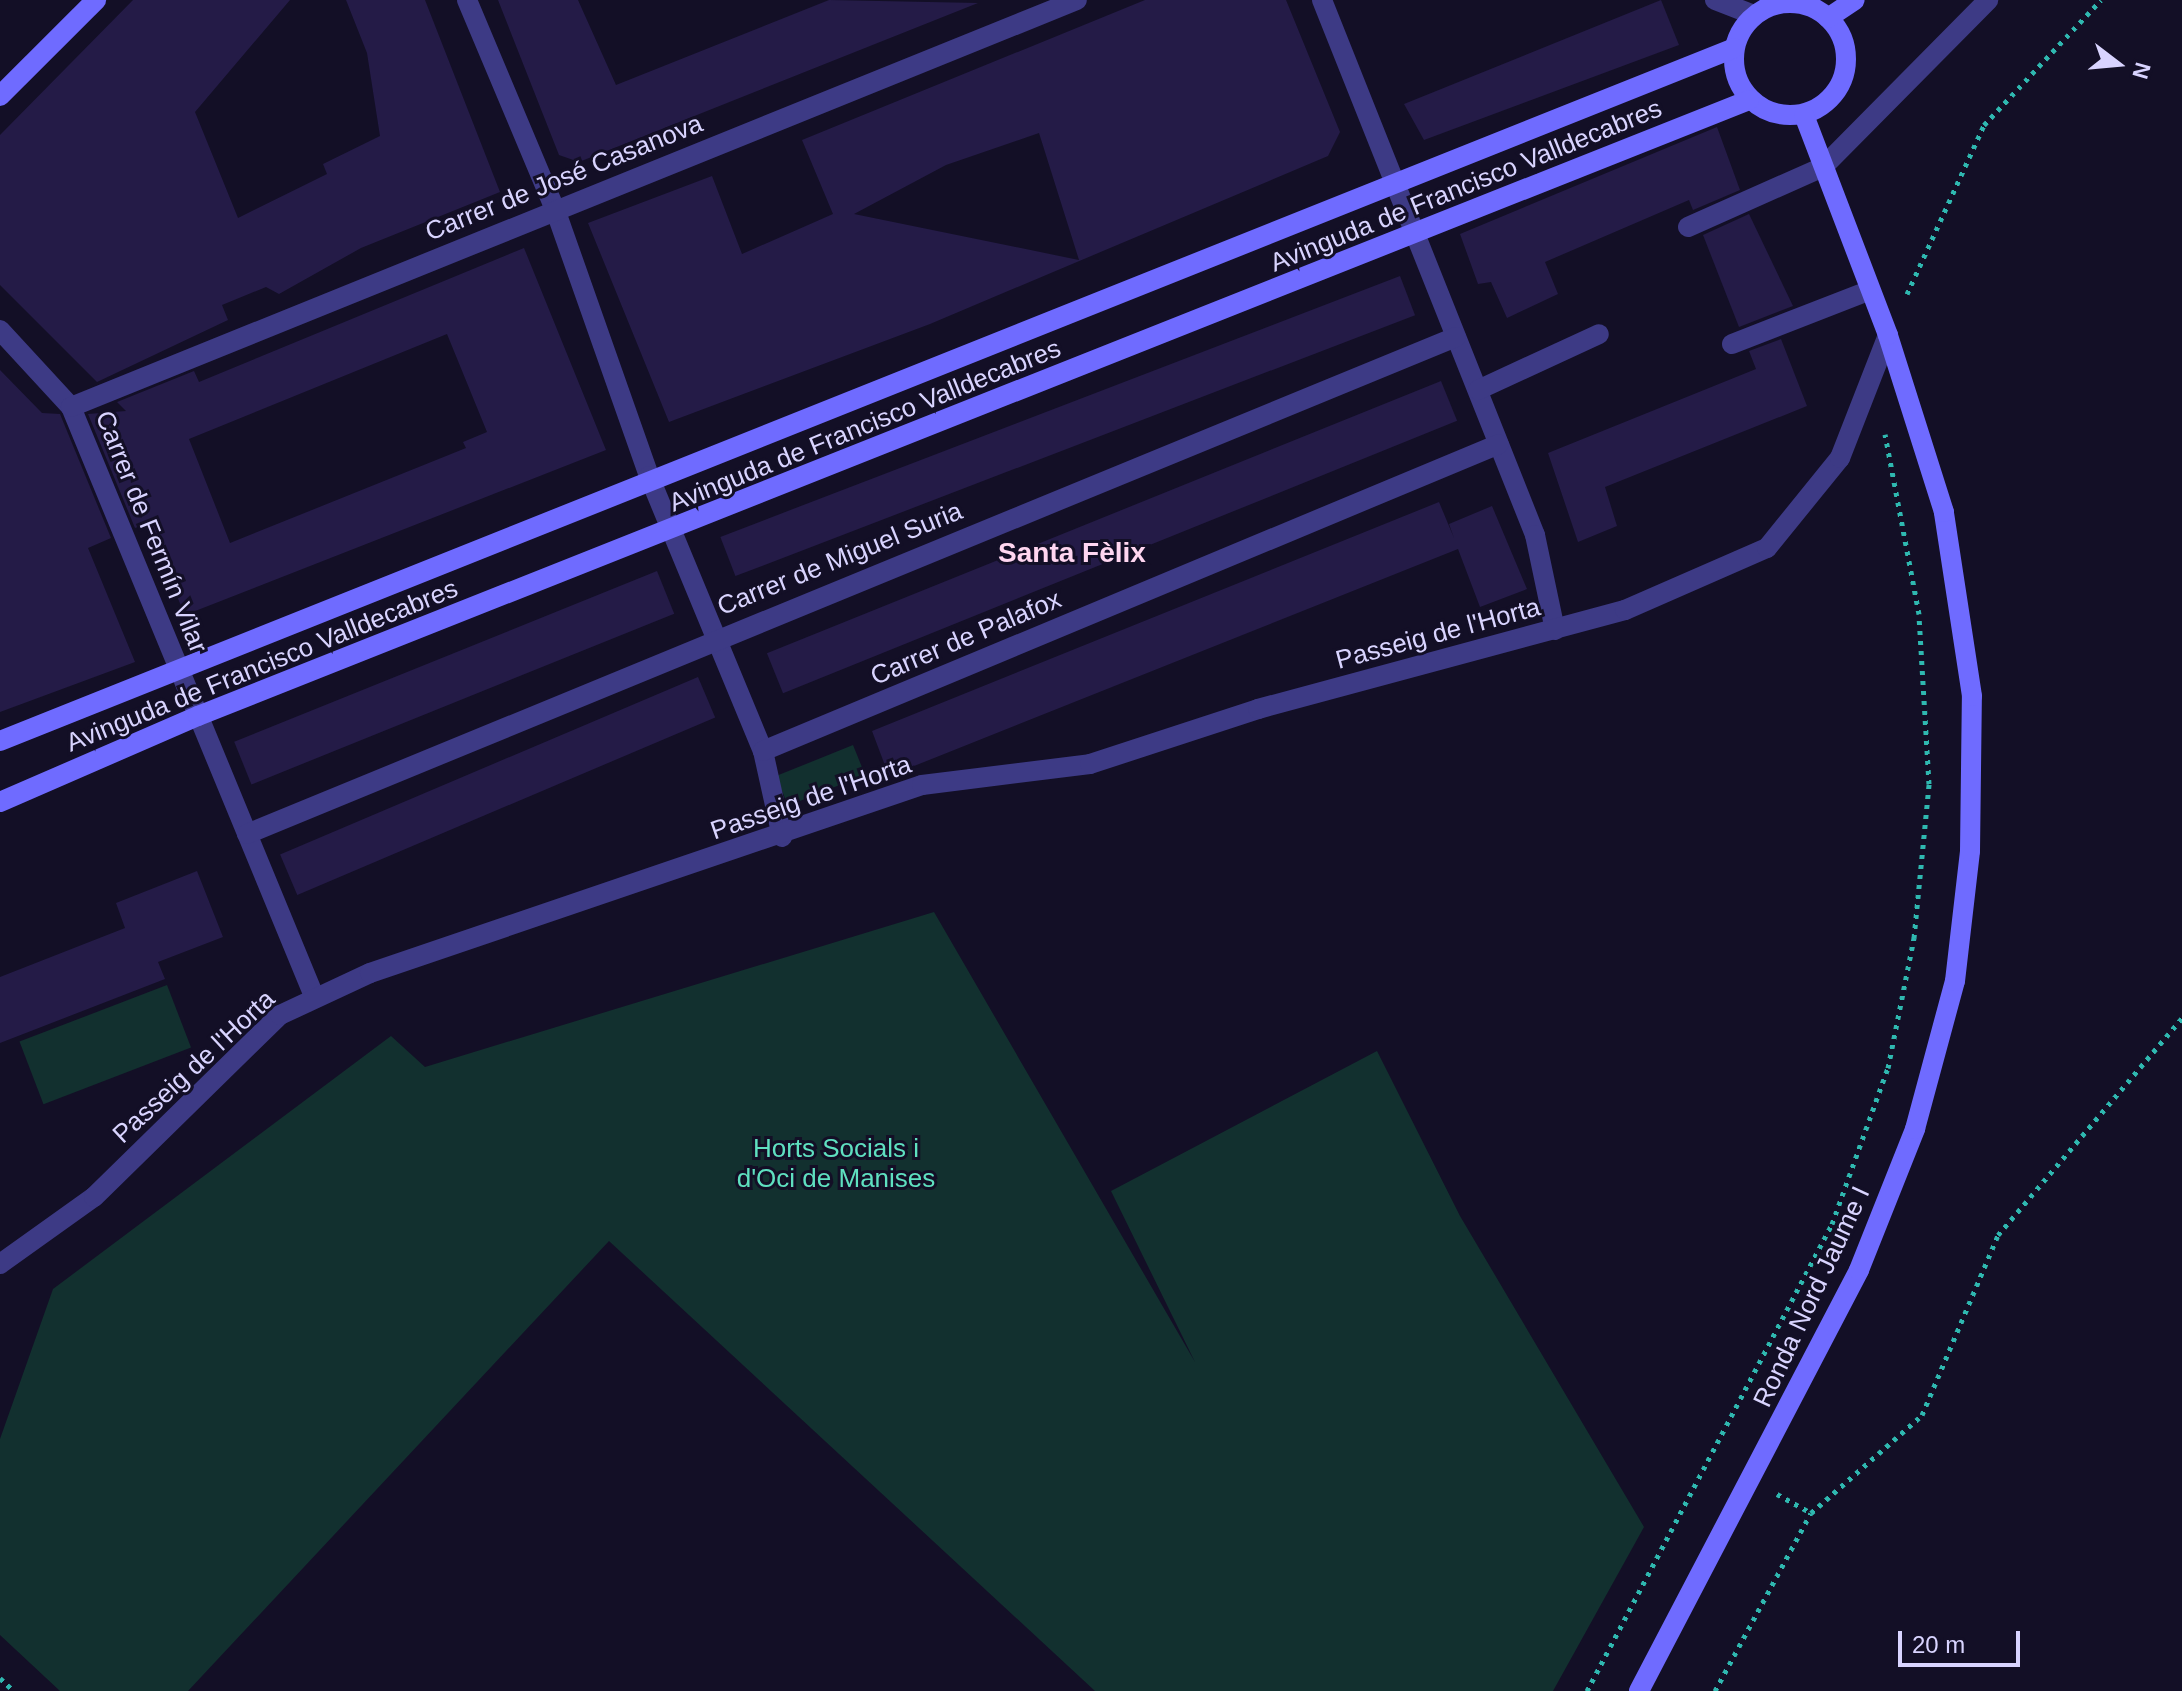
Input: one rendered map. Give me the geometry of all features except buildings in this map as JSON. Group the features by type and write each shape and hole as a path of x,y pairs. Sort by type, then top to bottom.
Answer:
{"street":[{"path":"0,96 96,0"},
{"path":"467,0 555,209 649,476 763,751 782,837"},
{"name":"Carrer de José Casanova","path":"71,407 1077,0"},
{"path":"1322,0 1535,535 1555,630"},
{"path":"1715,0 1754,15"},
{"path":"1828,18 1855,0"},
{"path":"1688,227 1823,167 1988,0"},
{"path":"1792,1 1828,18 1846,55 1844,74 1836,93 1804,115 1785,117 1749,100 1738,84 1734,48 1754,15 1792,1"},
{"name":"Avinguda de Francisco Valldecabres","path":"0,741 649,476 1734,48"},
{"name":"Avinguda de Francisco Valldecabres","path":"0,802 198,716 1416,235 1749,100"},
{"name":"Ronda Nord Jaume I","path":"1639,1691 1752,1480 1887,1200 1915,1129 1957,966 1970,851 1972,696 1944,512 1888,335 1868,291 1804,115"},
{"path":"1732,344 1868,291"},
{"name":"Carrer de Fermín Vilar","path":"0,330 71,407 314,996"},
{"path":"1478,390 1599,334"},
{"name":"Passeig de l'Horta","path":"0,1264 94,1197 280,1015 314,996 782,837 922,785 1090,764 1258,709 1625,610 1767,548 1840,458 1888,335"},
{"name":"Carrer de Miguel Suria","path":"247,834 714,638 1456,337"},
{"name":"Carrer de Palafox","path":"763,751 1499,444"}],"path":[{"path":"1888,335 1984,125 2101,0"},
{"path":"1587,1691 1832,1224 1888,1068 1914,938 1929,784 1919,614 1890,488 1885,428"},
{"path":"1715,1691 1811,1513 1922,1415 1998,1235 2182,1018"},
{"path":"1752,1480 1811,1513"},
{"path":"0,1678 14,1691"}],"green space":[{"path":"853,745 865,775 788,806 776,776"},
{"name":"Horts Socials i d'Oci de Manises","path":"934,912 1195,1362 1111,1191 1377,1051 1460,1216 1644,1527 1553,1691 1095,1691 609,1241 188,1691 60,1691 0,1635 0,1439 53,1289 391,1036 425,1067"},
{"path":"167,985 191,1048 44,1104 19,1042"}],"district":[{"name":"Santa Fèlix","path":"1072,553"}]}
